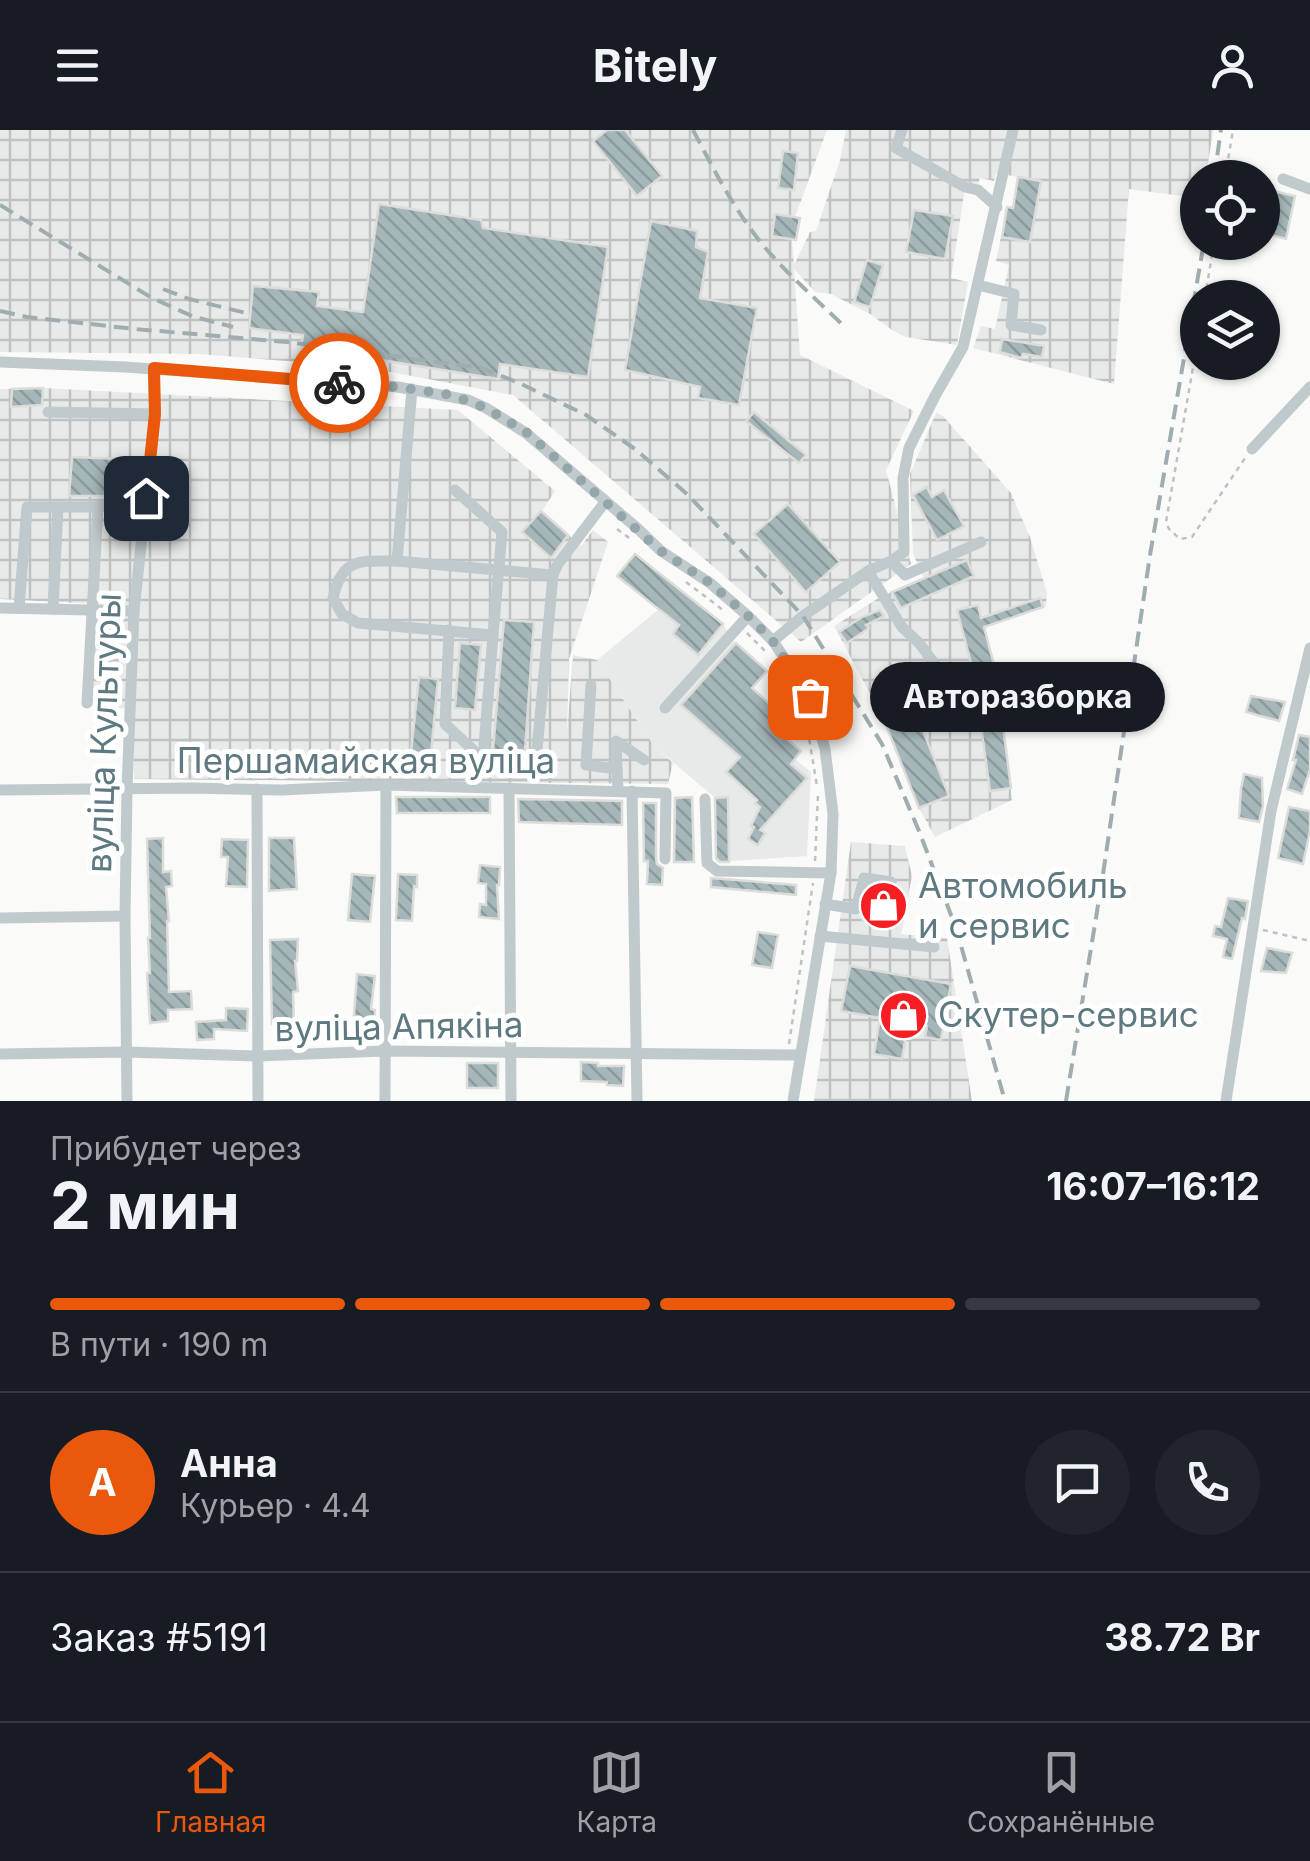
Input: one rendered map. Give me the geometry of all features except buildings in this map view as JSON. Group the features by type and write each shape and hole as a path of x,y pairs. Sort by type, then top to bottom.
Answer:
{"street":[{"path":"902,130 896,148 978,190 997,207"},
{"path":"772,640 868,571 904,552 903,478 909,448 963,347 1014,130"},
{"path":"1283,179 1310,189"},
{"path":"978,285 1014,294 1011,324 1041,330"},
{"path":"0,362 154,368 451,395 486,408 526,432 661,551 710,583 744,621 772,640 810,697 825,749 833,814 831,873 794,1055 794,1101"},
{"name":"вуліца Культуры","path":"127,1101 127,788 134,611 155,414 154,368"},
{"path":"1252,449 1310,387"},
{"path":"397,562 412,389"},
{"path":"48,412 155,414"},
{"path":"455,490 502,532 483,760"},
{"path":"19,608 27,507 98,507 146,498"},
{"path":"449,630 445,724 483,760 536,762 553,575 605,502"},
{"path":"53,609 58,507"},
{"path":"86,703 98,507"},
{"path":"891,561 905,575 981,542"},
{"path":"493,635 358,623 342,614 334,598 337,580 346,568 360,561 553,575"},
{"path":"868,571 902,627 919,642 940,671"},
{"path":"0,608 134,611"},
{"path":"664,708 744,621"},
{"path":"1226,1101 1271,811 1310,648"},
{"path":"590,685 586,765 617,769"},
{"path":"637,1101 625,790 617,769 616,740 644,760"},
{"path":"385,1101 386,784"},
{"name":"Першамайская вуліца","path":"0,790 386,784 666,792 665,859"},
{"path":"509,788 511,1101"},
{"path":"257,789 258,1101"},
{"path":"705,799 707,863 716,871 831,873"},
{"path":"825,904 856,909 864,878 891,882"},
{"path":"0,918 125,916"},
{"path":"820,936 934,947"},
{"name":"вуліца Апякіна","path":"0,1054 258,1056 384,1051 794,1055"}],"path":[{"path":"1228,160 1233,130"},
{"path":"1191,380 1166,522 1169,529 1180,538 1192,538 1252,449"},
{"path":"617,529 637,544"},
{"path":"678,576 744,621 771,658 808,732 818,793 814,871 794,1055"},
{"path":"1253,928 1310,941"}],"shaded area":[{"path":"0,130 827,130 791,228 794,265 810,232 816,231 846,130 1213,130 1209,160 1180,160 1180,196 1129,189 1114,384 973,348 981,326 995,329 1009,265 996,261 1007,207 1013,207 1018,177 996,173 994,181 980,178 978,184 966,182 951,278 968,282 957,345 906,337 831,294 815,292 794,269 800,355 914,411 886,470 911,564 801,642 513,395 364,367 198,354 0,352"},
{"path":"0,389 458,410 555,491 542,511 581,546 593,530 608,542 569,659 567,733 573,655 597,660 654,746 673,763 668,784 134,779 133,709 91,706 97,604 0,599"},
{"path":"936,413 943,416 1011,493 1047,593 1046,606 984,627 998,680 1012,800 935,837 919,808 884,720 834,626 882,596 924,578 913,554 910,474"},
{"path":"697,603 723,624 734,642 767,671 752,688 784,717 775,728 801,751 795,759 811,772 807,856 716,862 715,798 654,746 597,660 659,609 692,608"},
{"path":"851,842 905,846 912,876 901,934 947,938 972,1101 814,1101"}],"railway":[{"path":"693,130 733,203 762,244 845,327"},
{"path":"1217,160 1221,130"},
{"path":"0,205 152,298 192,316 233,327"},
{"path":"1066,1101 1150,555 1201,260"},
{"path":"163,289 250,314"},
{"path":"0,311 481,368 586,415 635,449 687,494 803,616 882,744 956,928 1005,1101"}],"way so far":[{"path":"339,383 451,395 486,408 526,432 661,551 710,583 748,616 772,640 810,697"}],"place":[{"name":"Авторазборка","path":"810,697"},
{"name":"Автомобиль и сервис","path":"883,906"},
{"name":"Скутер-сервис","path":"903,1015"}],"route":[{"path":"146,498 155,414 154,368 339,383"}]}
